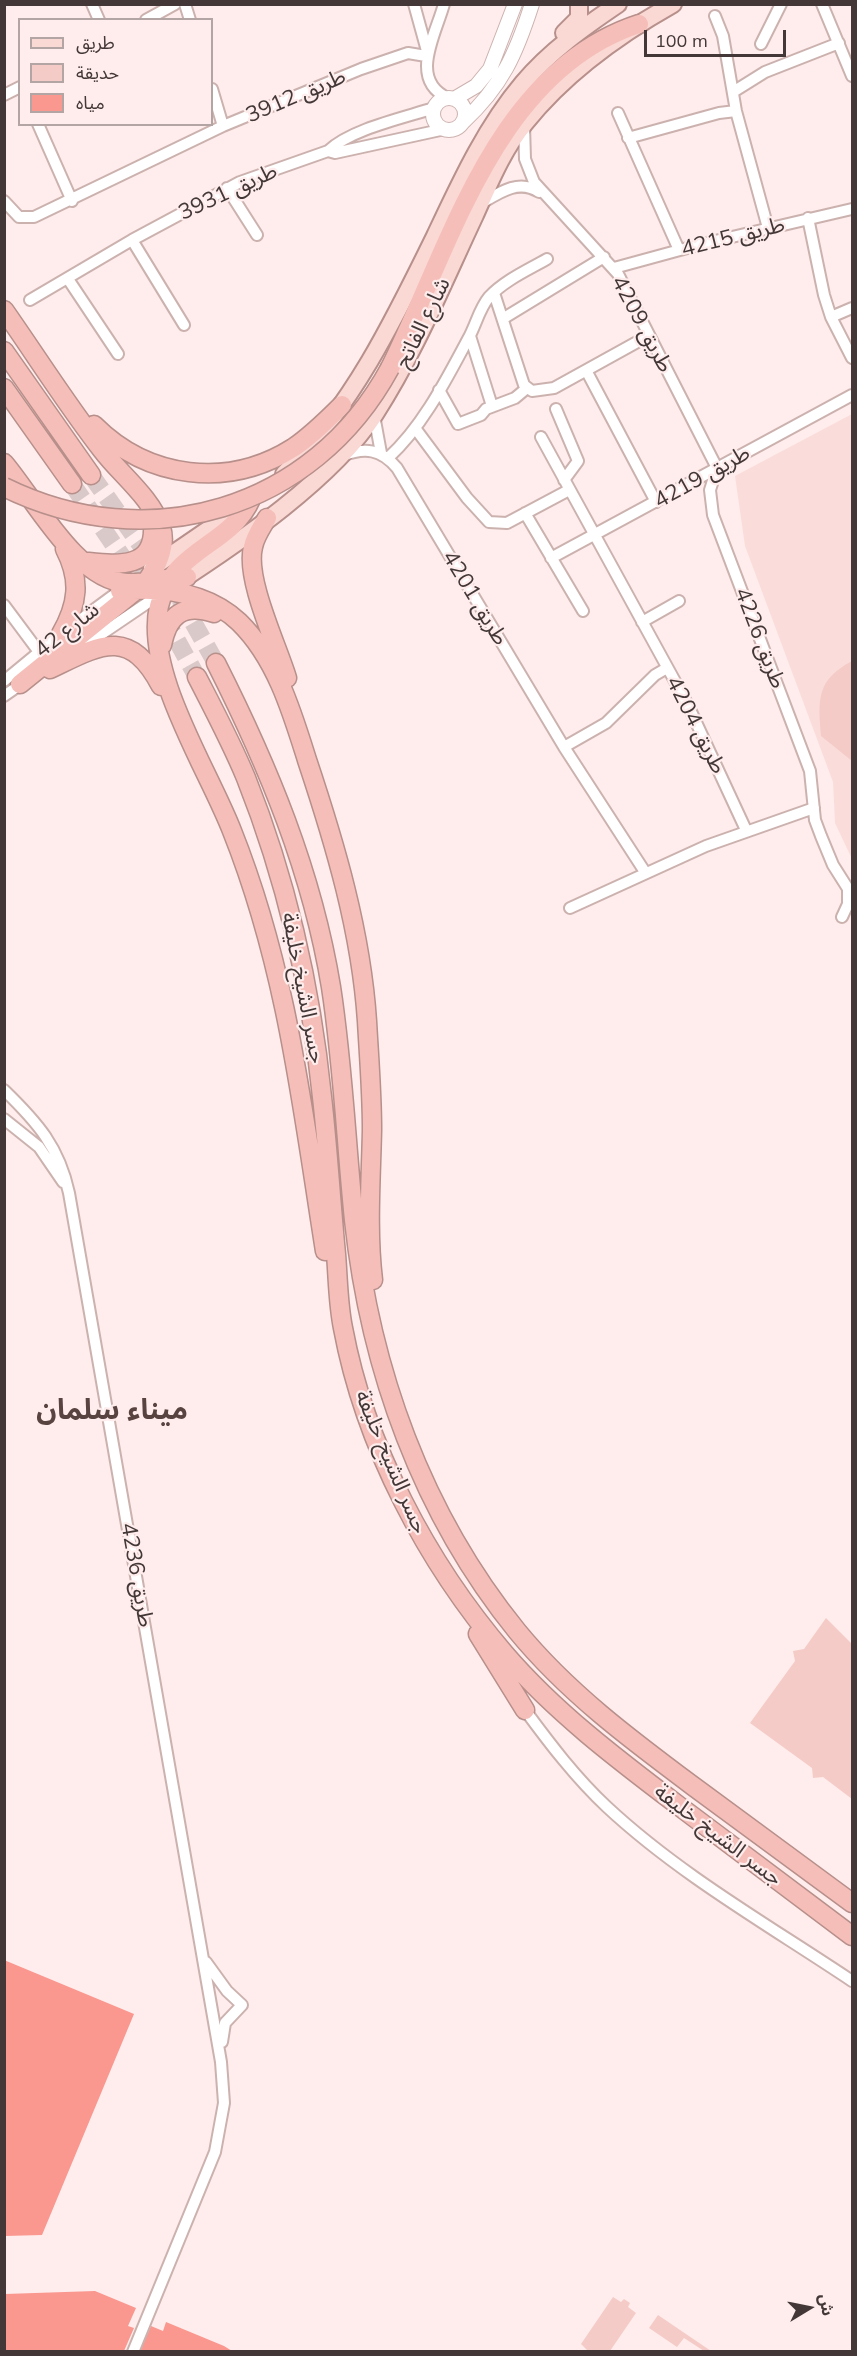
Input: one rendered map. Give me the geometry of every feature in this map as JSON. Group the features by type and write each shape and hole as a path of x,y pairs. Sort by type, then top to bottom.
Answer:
{"highway":[{"path":"4,487 37,503 98,517 147,519 223,508 273,487 312,462 340,437 367,407 390,368 474,186 505,129 573,58 598,41 639,24"},
{"path":"4,310 116,469 152,510 161,527 162,540 139,581 71,640 12,683"},
{"path":"4,351 90,475"},
{"path":"4,388 72,484"},
{"path":"59,389 109,440 126,453 168,469 214,474 257,466 276,457 312,433 342,405"},
{"path":"4,463 83,561 113,579 174,582 204,599 239,622 256,642 278,681 302,744 337,852 354,933 367,1017 372,1127 372,1268 381,1330 378,1356"},
{"path":"252,500 239,519 180,564 155,631 156,650 183,724 232,830 253,888 278,972 297,1062 329,1278 342,1326"},
{"path":"83,561 114,565 126,564 142,557 152,542 152,510"},
{"path":"267,518 252,550 252,567 296,710 302,744"},
{"path":"51,524 76,576 75,600 60,634"},
{"path":"164,673 162,645 169,623 174,617 185,611 201,609 239,622"},
{"path":"50,669 97,648 108,646 125,648 145,660 183,724"},
{"name":"جسر الشيخ خليفة","path":"216,663 265,763 287,819 322,942 343,1085 360,1263 378,1356 405,1436 424,1483 477,1576 516,1630 555,1674 625,1736 852,1903"},
{"name":"جسر الشيخ خليفة","path":"197,677 245,776 279,874 299,947 309,994 322,1096 342,1326 360,1394 399,1493 426,1543 465,1601 505,1654 576,1725 616,1759 852,1936"},
{"path":"465,1601 487,1651 525,1710"}],"main road":[{"path":"546,59 551,45 579,18 579,4"},
{"name":"شارع الفاتح","path":"139,581 252,500 285,473 322,431 342,405 380,345 482,142 518,90 546,59 618,4"},
{"name":"شارع الفاتح","path":"174,582 267,518 339,457 374,415 411,348 480,204 524,124 589,60 639,24 673,4"}],"street":[{"path":"92,4 98,18"},
{"path":"150,18 175,4"},
{"path":"414,4 432,86 439,94 451,98 464,108 463,122"},
{"path":"426,54 444,4"},
{"path":"515,4 490,69 476,86 451,98 441,100 434,108 434,118 445,129 455,129 484,103 503,75 519,45 532,4"},
{"path":"761,44 781,4"},
{"path":"826,6 852,76"},
{"path":"715,16 723,36 736,111 768,228"},
{"path":"734,92 765,72 839,43"},
{"name":"طريق 3912","path":"4,201 19,217 26,218 43,214 223,126 393,56 413,52 426,54"},
{"path":"4,95 18,88"},
{"path":"213,92 223,126"},
{"name":"طريق 3931","path":"30,300 227,188 258,174 328,151 335,144 368,130 434,108"},
{"path":"628,138 697,118 736,111"},
{"path":"618,113 679,250"},
{"name":"طريق 4209","path":"524,124 527,167 544,195"},
{"path":"39,126 72,201"},
{"name":"طريق 3931","path":"328,151 335,153 445,129"},
{"path":"368,130 370,144"},
{"name":"طريق 4209","path":"480,204 507,189 521,186 534,188 544,195 614,268 717,468"},
{"path":"227,188 257,235"},
{"name":"طريق 4215","path":"614,268 808,218 852,209"},
{"path":"808,218 821,284 831,317 852,358"},
{"path":"132,240 184,325"},
{"path":"504,318 604,257"},
{"path":"339,457 358,451 385,455 415,428 470,336 482,308 494,293 547,259"},
{"path":"68,279 118,354"},
{"path":"494,293 522,379 527,388 538,392 549,390 587,372 648,336"},
{"path":"831,317 852,308"},
{"path":"470,336 492,406"},
{"path":"587,372 656,502"},
{"path":"439,390 458,424 482,415 492,406 516,398 527,388"},
{"name":"طريق 4219","path":"550,558 852,395"},
{"path":"556,409 578,461 564,480"},
{"name":"طريق 4201","path":"374,415 385,455 415,497 564,747"},
{"path":"415,428 483,518 489,522 501,524 569,490"},
{"name":"طريق 4204","path":"541,437 705,739 746,830"},
{"name":"طريق 4226","path":"717,468 710,490 713,514 810,771 815,820 827,853 850,891 848,904 842,917"},
{"path":"525,513 583,611"},
{"name":"شارع 42","path":"4,696 12,683 39,652 60,634 139,581"},
{"name":"شارع الفاتح","path":"133,612 174,582"},
{"path":"642,622 680,601"},
{"path":"4,605 39,652"},
{"name":"شارع 42","path":"12,683 50,669 133,612"},
{"path":"645,872 564,747 606,723 655,675 667,668"},
{"path":"570,908 645,872 746,830 814,808"},
{"name":"طريق 4236","path":"4,1090 33,1120 54,1148 63,1167 69,1193 221,2062"},
{"name":"طريق 4236","path":"4,1119 29,1137 48,1157 69,1193"},
{"path":"525,1710 556,1752 606,1806 660,1852 852,1982"},
{"name":"طريق 4236","path":"203,1957 227,1991 242,2005 225,2023 221,2062"},
{"path":"133,2352 215,2152 224,2103 221,2062"}],"shaded area":[{"path":"852,414 852,859 835,823 833,782 745,546 735,476"}],"green space":[{"path":"852,661 852,761 821,736 820,701 822,692 832,676"},
{"path":"826,1618 852,1644 852,1799 823,1777 813,1778 812,1768 750,1723 795,1661 793,1651 804,1649"},
{"path":"613,2297 621,2302 624,2299 630,2303 628,2307 636,2313 610,2351 588,2351 581,2344"},
{"path":"658,2315 711,2351 704,2351 684,2338 677,2347 649,2328"}],"water":[{"path":"4,1960 134,2014 42,2235 5,2236"},
{"path":"95,2291 136,2308 128,2326 134,2328 124,2351 5,2351 5,2294"},
{"path":"166,2322 232,2351 140,2351 151,2326 163,2331"}],"tunnel":[{"path":"91,475 155,565"},
{"path":"72,484 165,619 197,677"},
{"path":"180,599 216,663"}],"district":[{"name":"ميناء سلمان","path":"112,1411"}]}
